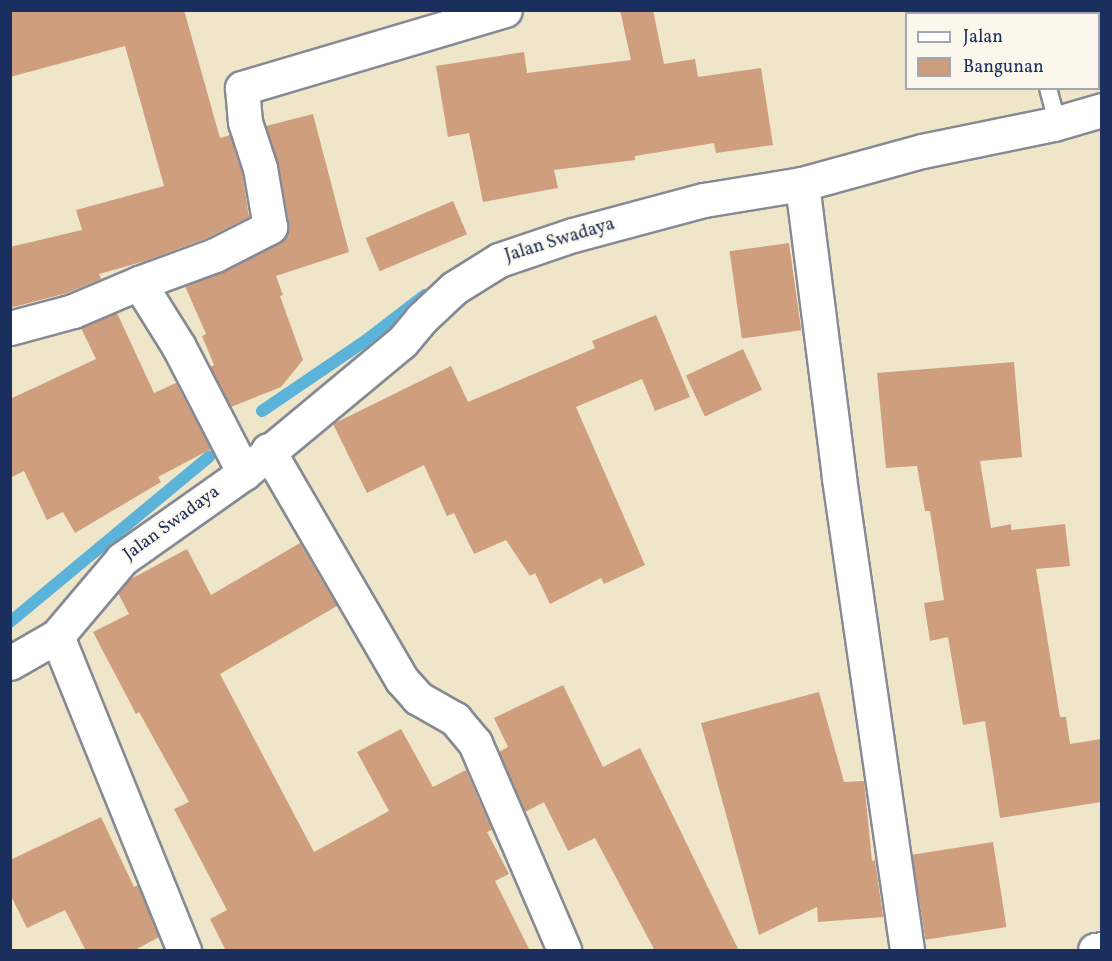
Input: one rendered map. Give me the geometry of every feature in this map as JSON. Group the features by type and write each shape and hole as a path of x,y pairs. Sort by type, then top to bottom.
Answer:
{"street":[{"path":"10,328 73,311 139,283 215,255 270,227 260,168 245,122 242,88 505,10"},
{"name":"Jalan Swadaya","path":"10,663 57,636 122,559 244,473 268,450 402,342 421,319 454,288 499,260 573,235 704,200 802,184 1055,119 1101,110"},
{"path":"802,184 839,478 907,951"},
{"path":"139,283 179,347 244,473"},
{"path":"268,450 402,680 418,698 455,719 475,743 564,951"},
{"path":"57,636 184,951"},
{"path":"1095,951 1101,949"}],"lane":[{"path":"1048,90 1055,119"}],"building":[{"path":"10,10 184,10 220,138 230,135 242,172 249,217 207,238 145,261 99,274 101,279 67,293 10,308 10,247 82,230 76,210 164,186 125,46 10,77"},
{"path":"620,10 653,10 664,64 695,59 698,77 761,68 773,145 716,153 714,143 635,156 635,160 554,170 558,188 483,202 469,133 448,137 436,66 524,52 527,73 631,60"},
{"path":"313,114 349,252 276,276 283,295 280,296 303,360 281,387 231,407 210,367 214,365 202,336 206,334 185,286 223,272 279,244 286,236 288,224 278,165 266,126"},
{"path":"453,201 467,234 380,271 366,238"},
{"path":"789,243 801,330 742,338 730,251"},
{"path":"117,313 154,393 176,383 211,449 158,477 161,482 75,533 63,512 47,520 24,471 10,478 10,399 96,359 81,328"},
{"path":"656,315 690,397 655,411 642,379 576,407 645,565 604,584 601,578 550,604 535,573 530,576 506,540 474,554 454,513 447,516 424,465 367,493 333,424 451,366 468,402 595,348 592,341"},
{"path":"743,349 762,390 705,416 686,376"},
{"path":"1014,362 1022,457 980,461 991,528 1011,524 1011,530 1065,524 1070,566 1036,569 1060,717 1066,717 1070,744 1101,739 1101,802 1000,818 985,721 963,725 948,637 930,641 924,603 944,600 930,511 925,511 917,466 886,468 877,373"},
{"path":"300,543 337,606 220,674 314,852 389,811 357,752 401,729 433,787 466,770 492,830 487,832 509,874 495,881 530,951 226,951 210,919 227,910 174,809 189,802 139,712 136,714 93,632 129,614 118,593 129,580 187,549 211,595"},
{"path":"563,685 603,767 640,748 739,951 655,951 595,838 568,851 544,802 525,812 499,752 508,747 494,718"},
{"path":"819,692 844,782 864,781 872,861 875,860 883,917 818,922 817,907 759,935 701,723"},
{"path":"101,817 134,887 138,885 159,937 133,951 86,951 65,910 27,928 10,894 10,860"},
{"path":"993,842 1006,927 925,940 912,855"}],"waterway":[{"path":"262,411 365,341 425,295"},
{"path":"10,622 209,457"}]}
